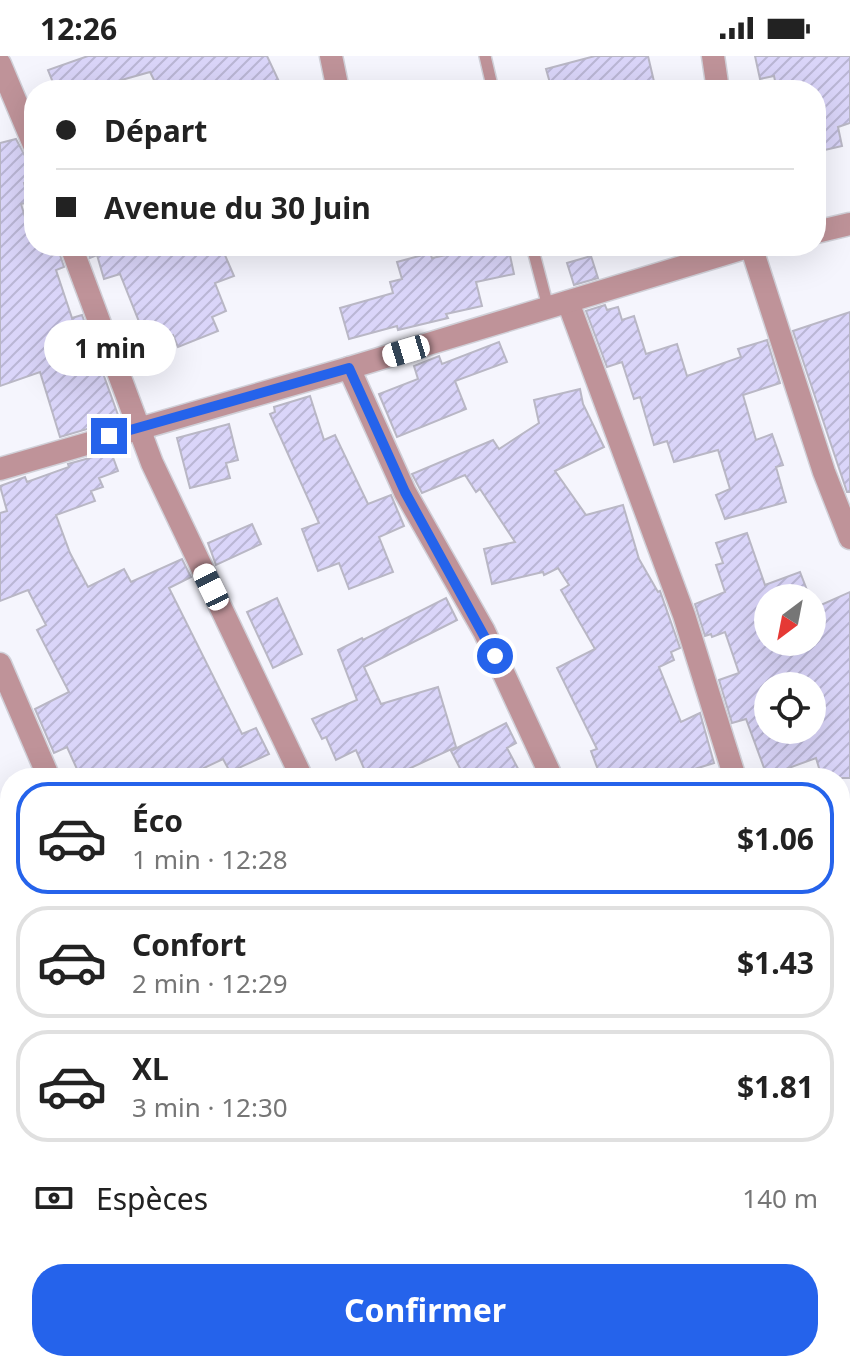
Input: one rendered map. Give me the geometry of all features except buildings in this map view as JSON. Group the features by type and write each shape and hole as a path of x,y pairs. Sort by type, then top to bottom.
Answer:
{"street":[{"path":"331,56 336,80"},
{"path":"713,56 717,80"},
{"path":"0,64 24,121"},
{"path":"826,230 850,224"},
{"path":"75,256 138,428 170,503 297,768"},
{"path":"0,469 718,256"},
{"path":"754,256 824,472 850,538"},
{"path":"558,305 684,615 732,768"},
{"path":"349,368 405,492 484,631 547,768"},
{"path":"0,664 45,768"}],"lane":[{"path":"485,56 491,80"},
{"path":"536,256 558,305"}],"route":[{"path":"109,436 349,368 405,492 495,656"}]}
